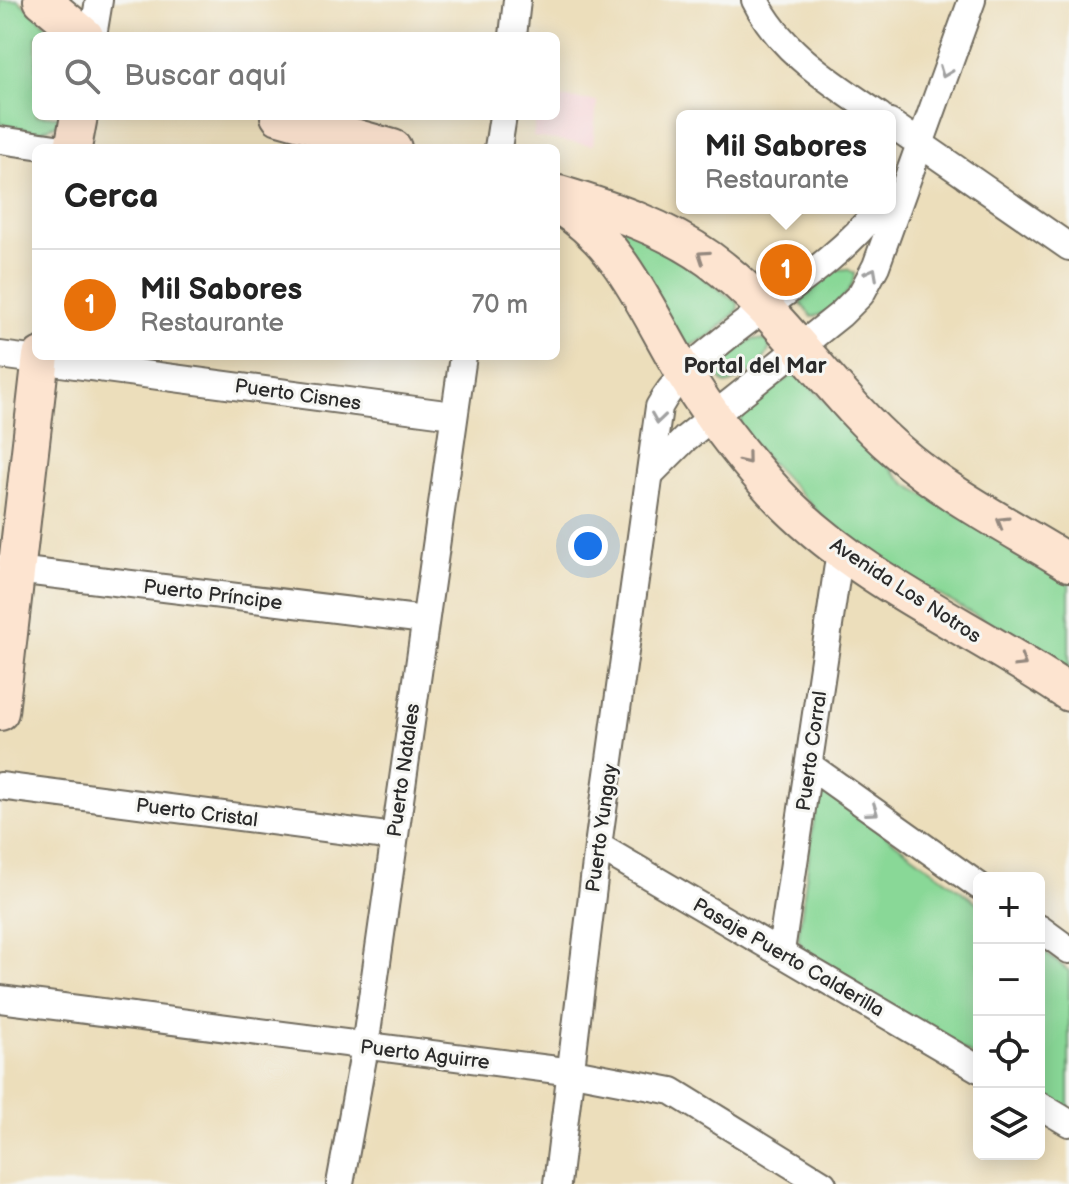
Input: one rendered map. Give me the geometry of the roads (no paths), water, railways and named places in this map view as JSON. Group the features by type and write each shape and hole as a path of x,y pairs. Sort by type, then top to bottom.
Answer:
{"main road":[{"path":"42,0 80,32"},
{"path":"74,144 78,120"},
{"path":"293,120 379,144"},
{"path":"560,194 614,211 668,235 707,258 762,308 848,404 897,452 956,494 1069,563"},
{"name":"Avenida Los Notros","path":"560,207 587,226 629,277 684,373 713,416 787,504 840,551 1069,693"},
{"path":"0,712 8,569 40,360"}],"street":[{"path":"94,32 99,0"},
{"path":"513,32 517,0"},
{"path":"755,0 780,39 803,61 872,110"},
{"path":"896,211 972,0"},
{"path":"499,144 502,120"},
{"path":"896,127 1069,246"},
{"path":"0,140 32,145"},
{"path":"896,182 918,143"},
{"name":"Puerto Yungay","path":"557,1184 598,846 659,407 684,373 762,308 842,249 874,214"},
{"path":"652,472 713,416 861,294 895,214"},
{"name":"Puerto Cisnes","path":"0,355 32,357"},
{"name":"Puerto Cisnes","path":"54,360 453,415"},
{"name":"Puerto Natales","path":"340,1184 365,1047 462,360"},
{"name":"Puerto Corral","path":"781,951 840,551"},
{"name":"Puerto Príncipe","path":"8,569 425,620"},
{"path":"810,766 973,882"},
{"name":"Puerto Cristal","path":"0,786 394,837"},
{"name":"Pasaje Puerto Calderilla","path":"598,846 973,1065"},
{"path":"1045,932 1069,950"},
{"name":"Puerto Aguirre","path":"0,999 573,1072 672,1091 823,1184"},
{"path":"1045,1109 1069,1123"}],"place":[{"name":"Mil Sabores","path":"786,270"}],"district":[{"name":"Portal del Mar","path":"755,365"}]}
